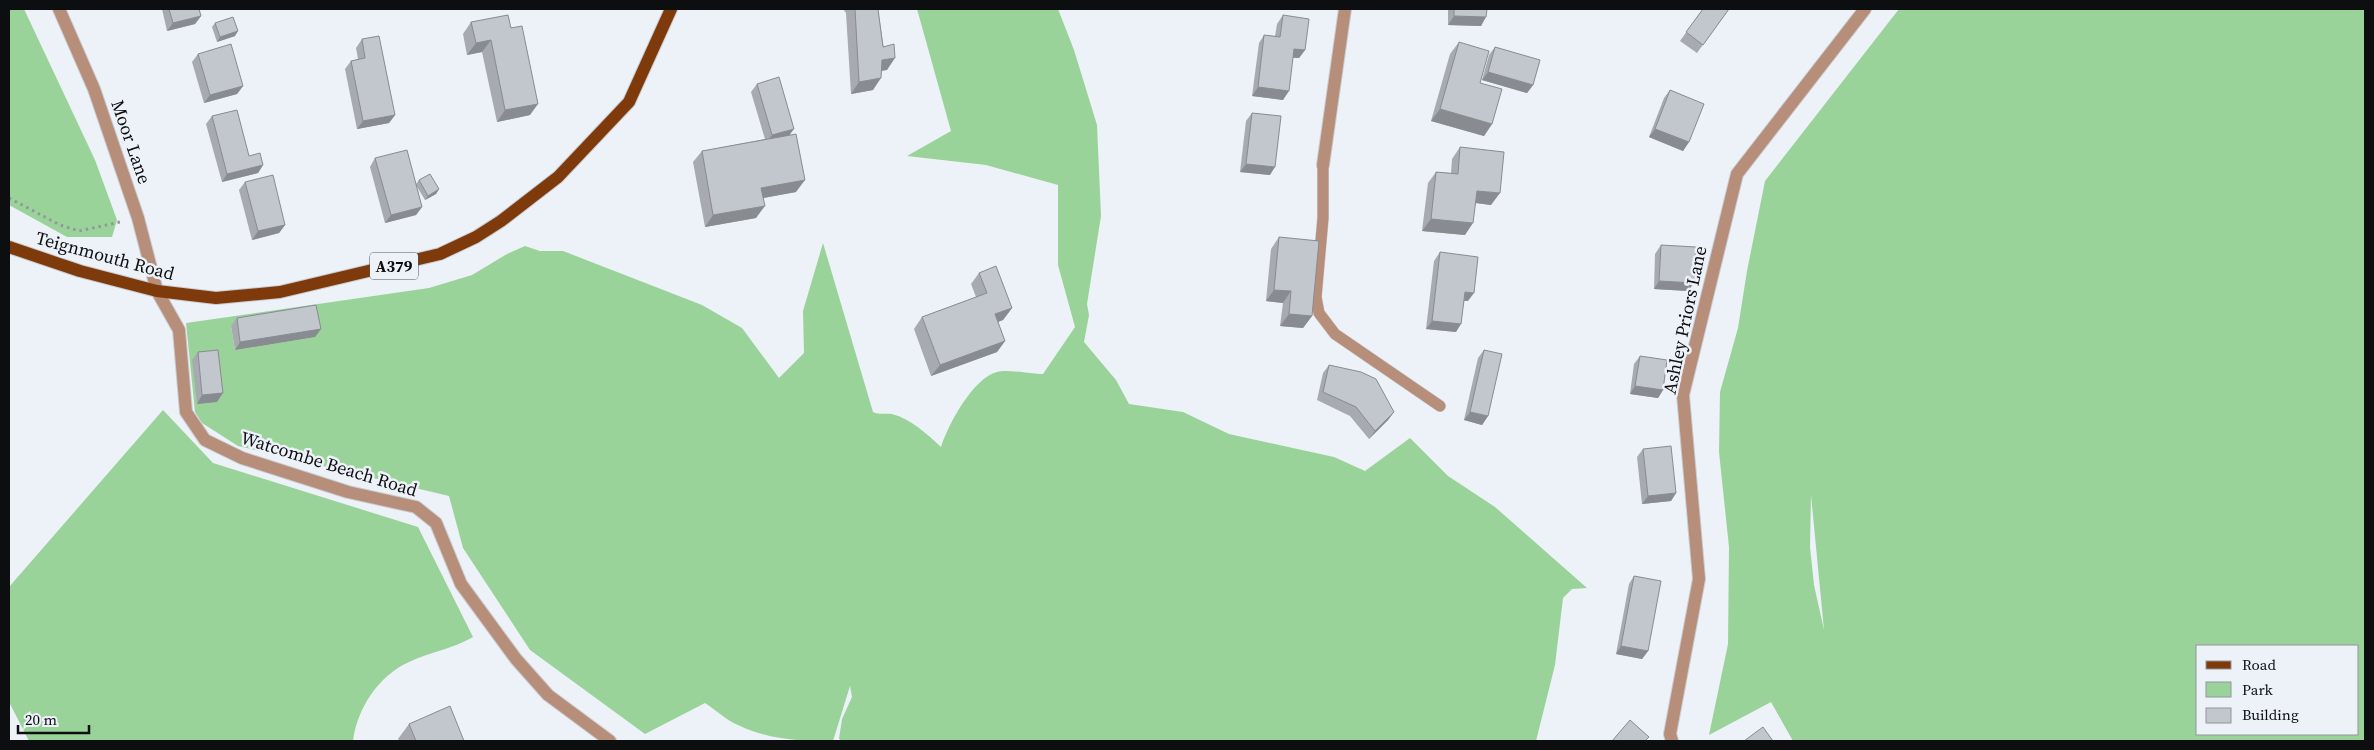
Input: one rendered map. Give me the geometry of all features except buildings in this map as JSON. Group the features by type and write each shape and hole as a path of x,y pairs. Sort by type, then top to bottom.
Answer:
{"main road":[{"name":"Teignmouth Road","path":"9,247 80,271 158,291 216,298 280,292 440,254 476,237 501,221 558,177 628,102 671,9"}],"street":[{"name":"Moor Lane","path":"59,9 94,89 138,218 158,291"},
{"path":"1323,166 1346,9"},
{"name":"Ashley Priors Lane","path":"1672,741 1670,734 1698,579 1683,395 1736,174 1865,9"},
{"name":"Watcombe Beach Road","path":"158,291 179,330 186,412 205,440 242,458 348,492 416,507 436,523 461,584 516,659 548,695 610,741"}],"lane":[{"path":"1323,166 1323,218 1316,297 1319,313 1335,334 1440,406"}],"path":[{"path":"9,198 60,225 79,231 138,218"}],"green space":[{"path":"9,9 24,9 95,160 117,220 112,237 67,237 9,205"},
{"path":"917,9 1058,9 1074,50 1097,125 1101,216 1087,304 1089,315 1084,342 1116,380 1129,404 1183,412 1229,434 1334,457 1365,471 1410,438 1448,476 1495,507 1587,588 1572,589 1563,598 1555,665 1536,741 842,741 839,739 842,719 852,697 850,686 833,741 797,740 761,734 734,723 705,703 645,734 530,650 463,548 449,496 238,446 202,423 195,412 186,323 429,288 472,275 507,254 525,246 540,251 563,251 702,305 742,328 779,378 804,353 803,311 823,243 873,412 892,414 906,419 941,447 955,415 979,383 988,376 1001,371 1043,374 1075,327 1058,265 1058,185 986,165 907,156 951,131","holes":["231,326 315,337 235,350"]},
{"path":"1899,9 2365,9 2365,741 1793,741 1771,702 1709,735 1728,644 1729,547 1719,452 1720,392 1738,328 1765,181","holes":["1811,495 1824,630 1814,585 1810,547"]},
{"path":"163,410 213,463 418,527 473,637 458,645 409,662 388,676 364,706 355,729 353,741 29,741 9,702 9,587"}]}
